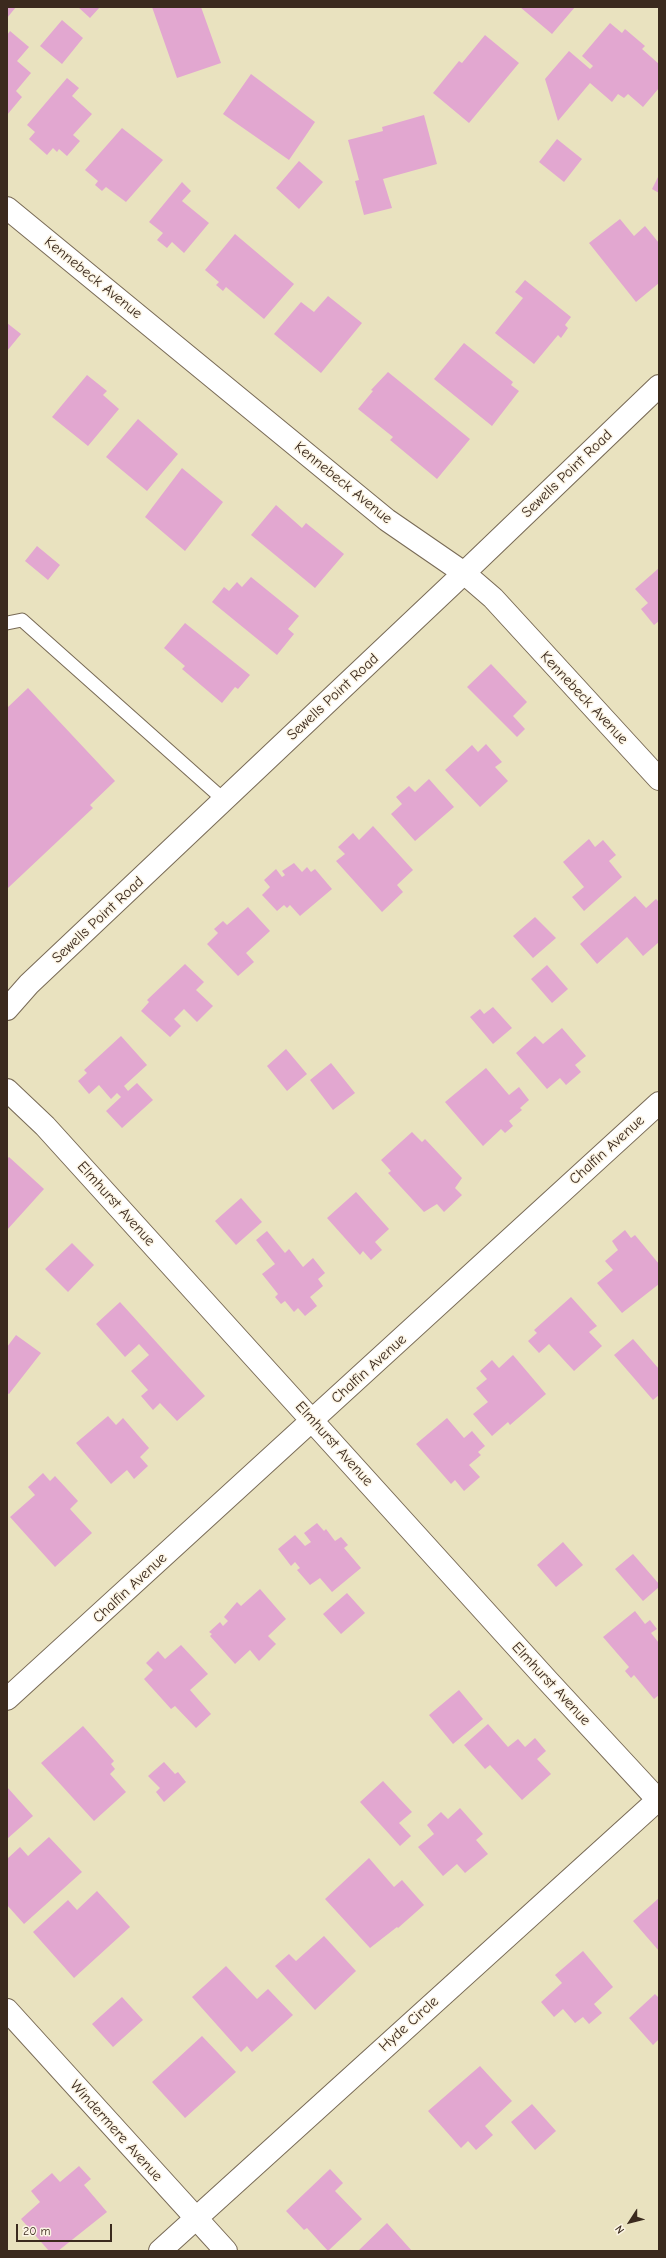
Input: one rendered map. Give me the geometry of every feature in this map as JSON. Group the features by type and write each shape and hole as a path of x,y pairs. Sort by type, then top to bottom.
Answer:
{"street":[{"name":"Kennebeck Avenue","path":"7,208 387,520 464,573 493,598 659,779"},
{"name":"Sewells Point Road","path":"7,1009 30,984 659,386"},
{"name":"Elmhurst Avenue","path":"7,1090 50,1132 313,1420 541,1674 659,1800"},
{"name":"Chalfin Avenue","path":"7,1699 659,1103"},
{"name":"Hyde Circle","path":"160,2251 659,1800"},
{"name":"Windermere Avenue","path":"7,2010 226,2251"}],"lane":[{"path":"7,623 22,620 224,800"}],"building":[{"path":"7,7 16,7 7,18"},
{"path":"78,7 100,7 90,18"},
{"path":"152,7 201,7 221,63 177,78"},
{"path":"520,7 575,7 552,34"},
{"path":"62,20 83,38 62,64 40,46"},
{"path":"610,23 622,33 625,29 645,46 642,49 659,64 659,88 643,107 628,94 624,98 618,94 612,102 590,83 558,121 545,79 569,51 590,69 593,66 582,56"},
{"path":"10,31 29,47 17,61 31,73 16,91 22,97 7,115 7,35"},
{"path":"485,35 519,63 469,123 433,93 459,61 462,63"},
{"path":"251,74 315,122 289,160 223,114"},
{"path":"67,78 79,88 72,96 92,114 73,135 80,141 67,156 59,149 57,152 53,148 47,155 29,139 35,132 27,125"},
{"path":"424,115 437,164 383,179 392,208 364,215 355,181 359,180 348,140 383,131 382,127"},
{"path":"122,128 163,160 126,202 106,187 102,191 95,185 98,181 85,170"},
{"path":"557,139 582,159 564,182 539,162"},
{"path":"299,161 323,182 299,209 276,188"},
{"path":"659,175 659,193 652,189"},
{"path":"182,182 191,191 182,201 209,223 184,253 172,242 167,248 157,240 163,233 149,222"},
{"path":"620,219 634,236 645,226 659,243 659,283 636,302 589,243"},
{"path":"235,234 294,284 264,319 226,287 223,291 216,285 219,282 205,270"},
{"path":"525,280 571,317 565,325 568,328 561,338 558,335 534,364 495,333 523,298 515,292"},
{"path":"328,296 362,323 321,373 274,334 301,302 314,312"},
{"path":"7,323 21,334 7,351"},
{"path":"464,343 513,382 511,385 519,391 492,426 434,379"},
{"path":"388,372 470,439 437,479 390,440 393,437 358,409 373,391 371,390"},
{"path":"87,375 107,391 103,395 119,409 88,446 52,417"},
{"path":"138,419 178,454 147,491 106,457"},
{"path":"182,468 223,502 185,551 145,517"},
{"path":"276,505 302,528 306,523 344,554 315,588 251,535"},
{"path":"37,546 60,565 48,580 25,561"},
{"path":"659,568 659,621 654,625 641,609 648,603 635,589"},
{"path":"251,577 299,616 288,629 294,634 277,655 212,602 224,587 229,591 237,582 242,587"},
{"path":"185,623 250,675 238,689 235,687 222,703 182,669 185,666 164,648"},
{"path":"491,664 527,702 513,716 525,729 517,737 467,687"},
{"path":"28,688 115,781 90,805 93,808 8,888 7,708"},
{"path":"486,744 502,762 495,767 508,781 480,807 445,770 472,745 478,752"},
{"path":"429,779 454,807 415,841 391,814 402,804 396,797 409,786 415,792"},
{"path":"373,826 413,870 397,885 403,892 382,912 336,861 345,854 338,847 353,833 359,840"},
{"path":"589,839 595,847 603,840 616,855 609,861 622,877 584,911 572,897 584,887 563,862"},
{"path":"294,863 302,872 307,867 311,872 315,869 332,889 300,916 290,905 287,908 284,905 277,911 262,895 270,887 264,880 276,869 282,877 285,875 282,871"},
{"path":"635,896 646,908 656,899 659,902 659,942 643,956 627,937 597,964 580,944"},
{"path":"248,907 270,931 246,953 254,962 238,976 207,944 218,933 214,929 223,921 227,925"},
{"path":"535,917 556,938 533,958 513,936"},
{"path":"185,964 204,982 196,990 213,1006 197,1022 184,1009 174,1019 181,1026 170,1037 141,1011 149,1002 147,1000"},
{"path":"547,965 568,989 552,1003 531,979"},
{"path":"493,1007 512,1028 493,1044 470,1017 480,1009 484,1014"},
{"path":"562,1028 586,1056 575,1065 581,1072 566,1085 560,1078 547,1089 516,1053 535,1036 543,1044"},
{"path":"121,1036 147,1065 124,1086 128,1091 137,1083 153,1100 122,1128 106,1111 121,1097 117,1093 111,1099 99,1085 89,1094 78,1081 87,1073 84,1070"},
{"path":"286,1049 307,1074 287,1091 267,1066"},
{"path":"331,1063 355,1093 333,1110 310,1080"},
{"path":"486,1068 509,1095 519,1087 529,1100 520,1108 522,1110 509,1121 513,1126 505,1133 501,1129 483,1146 445,1102"},
{"path":"412,1132 422,1142 425,1139 462,1178 455,1188 462,1195 444,1212 437,1204 424,1212 388,1173 391,1171 381,1160"},
{"path":"9,1157 44,1189 7,1230 7,1159"},
{"path":"356,1192 389,1229 375,1242 382,1250 371,1260 363,1251 360,1255 327,1218"},
{"path":"241,1198 262,1222 236,1245 215,1221"},
{"path":"625,1230 631,1238 635,1235 659,1264 659,1284 622,1313 597,1283 613,1270 605,1261 618,1250 612,1241"},
{"path":"267,1231 285,1253 289,1249 303,1267 313,1258 325,1273 318,1279 323,1286 310,1297 317,1306 305,1316 298,1308 294,1312 285,1301 281,1304 275,1297 278,1294 262,1274 275,1264 256,1240"},
{"path":"72,1243 94,1265 68,1292 45,1269"},
{"path":"571,1297 597,1326 589,1332 602,1346 574,1371 549,1344 539,1353 528,1341 537,1333 534,1330"},
{"path":"120,1302 205,1396 177,1421 160,1403 153,1410 141,1396 148,1390 131,1371 149,1355 139,1344 125,1357 96,1324"},
{"path":"16,1335 41,1353 9,1394 7,1393 7,1347"},
{"path":"633,1339 659,1369 659,1395 653,1400 614,1355"},
{"path":"513,1355 546,1394 510,1425 508,1422 492,1436 473,1414 488,1402 476,1388 487,1379 480,1371 492,1360 499,1368"},
{"path":"108,1416 116,1425 123,1418 149,1448 140,1457 148,1466 134,1479 127,1470 111,1484 76,1443"},
{"path":"447,1418 464,1438 472,1431 485,1446 478,1452 481,1455 469,1465 480,1477 464,1491 455,1480 451,1484 416,1444"},
{"path":"43,1473 50,1481 55,1476 78,1501 70,1509 92,1533 55,1567 10,1517 35,1495 28,1487"},
{"path":"317,1523 324,1531 326,1529 335,1541 341,1537 348,1545 344,1548 361,1568 332,1592 320,1578 310,1585 297,1570 300,1568 295,1562 291,1566 278,1549 295,1535 305,1546 311,1542 304,1533"},
{"path":"563,1542 583,1565 556,1587 537,1565"},
{"path":"633,1554 659,1584 659,1587 643,1601 615,1569"},
{"path":"260,1589 286,1619 268,1636 276,1644 259,1661 250,1650 235,1664 210,1636 212,1634 209,1632 220,1622 223,1626 228,1621 224,1617 237,1602 241,1606"},
{"path":"347,1593 365,1613 341,1634 323,1614"},
{"path":"635,1611 645,1624 650,1620 657,1629 651,1633 659,1643 659,1695 654,1699 634,1675 631,1678 625,1671 629,1667 603,1637"},
{"path":"181,1645 208,1674 190,1690 211,1714 196,1728 175,1706 171,1709 144,1679 153,1670 146,1663 158,1651 165,1659"},
{"path":"459,1690 483,1719 453,1744 429,1715"},
{"path":"488,1724 508,1747 518,1739 525,1747 535,1738 546,1751 537,1759 551,1774 522,1800 490,1765 485,1769 464,1745"},
{"path":"83,1726 114,1761 111,1764 115,1769 110,1774 126,1792 94,1821 41,1763"},
{"path":"164,1762 175,1774 178,1772 186,1782 164,1802 156,1792 160,1788 148,1776"},
{"path":"383,1781 412,1812 399,1823 411,1836 400,1846 360,1802"},
{"path":"7,1787 33,1816 7,1839"},
{"path":"460,1808 483,1834 476,1840 488,1854 465,1873 457,1864 443,1876 418,1847 434,1834 427,1825 441,1812 448,1819"},
{"path":"49,1837 82,1872 24,1924 7,1905 7,1859 20,1847 28,1856"},
{"path":"369,1858 394,1887 402,1880 424,1905 398,1928 397,1927 370,1948 325,1899"},
{"path":"97,1891 130,1927 74,1978 33,1932 68,1900 77,1910"},
{"path":"659,1898 659,1951 633,1921"},
{"path":"324,1936 356,1971 315,2010 275,1966 289,1954 296,1961"},
{"path":"583,1951 613,1987 594,2004 602,2013 589,2024 583,2017 575,2023 563,2009 554,2017 541,2002 562,1983 555,1975"},
{"path":"226,1966 257,1999 268,1989 293,2015 252,2052 247,2046 241,2052 192,1997"},
{"path":"655,1994 659,1998 659,2039 653,2045 629,2018"},
{"path":"122,1997 143,2020 113,2047 92,2024"},
{"path":"202,2036 236,2072 185,2118 152,2082"},
{"path":"480,2066 512,2101 485,2126 493,2135 476,2150 468,2141 461,2148 428,2111"},
{"path":"532,2104 556,2131 535,2150 511,2122"},
{"path":"79,2166 91,2179 84,2185 107,2212 58,2251 49,2251 21,2219 40,2202 31,2191 52,2173 60,2182"},
{"path":"330,2169 343,2183 335,2191 362,2219 328,2251 307,2228 304,2230 286,2211"},
{"path":"387,2223 412,2251 358,2251"}]}
